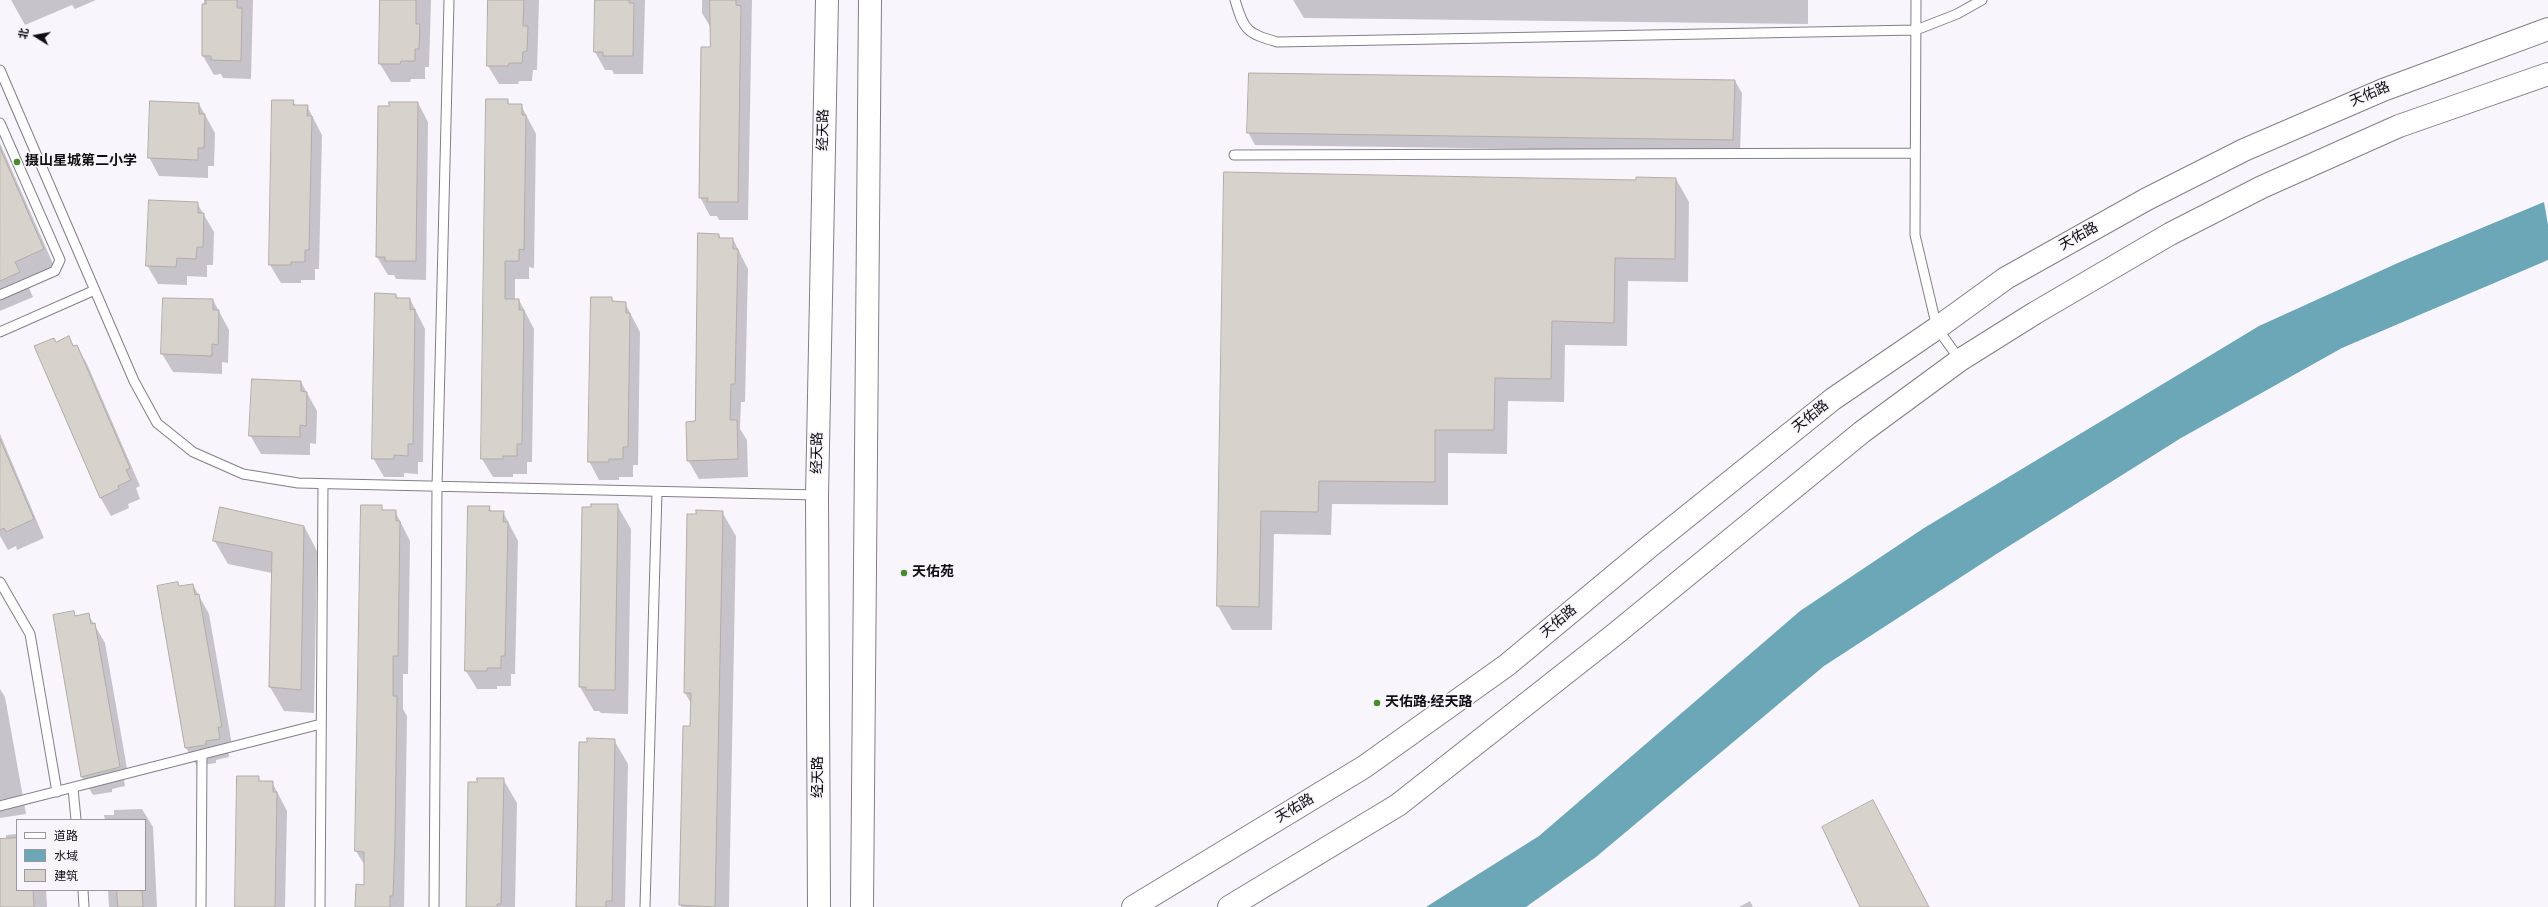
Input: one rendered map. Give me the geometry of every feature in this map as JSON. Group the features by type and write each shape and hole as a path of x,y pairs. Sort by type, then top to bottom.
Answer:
{"main road":[{"name":"经天路","path":"819,907 817,495 826,0"},
{"path":"862,907 870,0"},
{"name":"天佑路","path":"1133,907 1364,767 1501,669 1833,399 1937,328 2006,278 2147,199 2244,150 2383,90 2548,29"},
{"path":"1229,907 1398,805 1614,635 1862,432 1960,360 2035,313 2170,234 2262,186 2399,126 2548,74"}],"lane":[{"path":"434,907 437,487 449,0"},
{"path":"1235,0 1241,22 1254,35 1277,42 1916,30 1957,14 1982,0"},
{"path":"1916,0 1914,153 1915,235 1937,328 1960,360"},
{"path":"0,70 134,380 157,423 193,452 243,474 298,483 817,495"},
{"path":"0,123 60,260 55,271 0,295"},
{"path":"1234,155 1914,153"},
{"path":"0,332 95,290"},
{"path":"320,907 323,484"},
{"path":"645,907 657,492"},
{"path":"0,582 30,634 57,792"},
{"path":"0,806 321,724"},
{"path":"201,907 202,755"},
{"path":"73,788 76,819"},
{"path":"83,891 84,907"}],"water":[{"path":"2544,202 2548,225 2548,260 2342,348 2181,438 1998,553 1824,666 1596,857 1526,907 1426,907 1539,836 1800,611 1924,528 2259,326 2400,262"}],"building":[{"path":"206,0 237,0 237,8 242,8 241,61 211,60 211,56 202,56 202,4 206,4"},
{"path":"380,0 416,0 416,24 420,24 419,49 415,49 415,61 401,61 400,64 379,64"},
{"path":"488,0 524,0 523,26 528,26 527,51 523,52 522,63 509,63 508,66 487,66"},
{"path":"595,0 629,0 629,3 634,3 633,56 603,56 603,52 594,52"},
{"path":"710,0 736,0 736,5 741,6 738,202 707,202 708,198 699,198 701,47 710,47"},
{"path":"1249,73 1735,80 1733,140 1247,133"},
{"path":"486,99 508,99 508,104 522,104 522,115 526,115 524,250 519,249 519,261 505,261 505,299 519,299 519,310 524,310 522,444 517,444 517,456 503,456 503,459 481,459"},
{"path":"272,100 294,100 293,105 308,105 307,116 312,116 309,250 305,250 305,262 291,262 291,265 269,265"},
{"path":"150,101 199,103 199,114 205,114 204,148 198,148 198,160 148,158"},
{"path":"389,102 418,102 416,261 385,261 385,257 376,257 378,106 389,106"},
{"path":"0,148 44,249 15,262 20,272 0,281"},
{"path":"1224,172 1636,180 1636,177 1676,178 1675,259 1615,258 1614,323 1552,321 1551,379 1495,378 1494,430 1435,430 1435,482 1319,481 1318,512 1261,511 1259,607 1217,606"},
{"path":"149,200 198,202 198,213 204,213 203,247 197,247 196,259 177,258 176,267 146,266"},
{"path":"698,233 719,234 719,238 733,238 733,249 738,249 735,384 731,384 730,420 737,420 738,459 687,461 686,422 695,421"},
{"path":"375,293 396,294 396,298 410,298 410,310 415,309 413,444 408,444 408,456 394,455 394,459 372,459"},
{"path":"591,297 612,297 612,301 626,302 626,313 630,313 628,447 623,447 623,459 609,459 609,462 588,462"},
{"path":"163,298 213,299 213,310 219,310 218,345 212,344 212,356 161,354"},
{"path":"69,336 73,346 77,345 130,468 126,470 131,480 118,486 119,489 100,498 34,346 54,338 56,342"},
{"path":"252,379 301,381 301,391 307,392 306,426 300,425 300,437 249,436"},
{"path":"0,439 34,519 6,532 4,528 0,530"},
{"path":"591,504 618,504 615,690 586,690 586,687 579,687 582,507 591,507"},
{"path":"361,505 382,505 382,510 396,510 396,521 400,521 398,656 393,656 393,696 397,696 395,839 393,896 390,896 390,907 355,907 356,884 364,885 364,852 355,851"},
{"path":"468,506 490,506 489,511 504,511 503,522 508,522 505,656 501,656 501,668 487,668 487,671 465,671"},
{"path":"220,507 304,526 301,690 269,687 272,552 213,541"},
{"path":"696,510 723,511 715,907 679,905 683,726 690,726 691,693 684,693 687,514 696,514"},
{"path":"178,582 179,586 193,584 195,595 199,594 222,727 218,727 220,739 206,741 206,745 185,748 157,586"},
{"path":"74,611 75,616 89,613 91,624 95,623 120,767 81,777 53,615"},
{"path":"587,738 615,739 612,901 606,901 606,907 576,907 579,742 587,742"},
{"path":"237,776 259,776 259,781 273,781 273,792 277,792 275,907 235,907"},
{"path":"477,778 504,778 501,904 497,904 497,907 466,907 468,782 477,782"},
{"path":"1873,800 1929,907 1860,907 1822,827"},
{"path":"16,838 16,891 33,891 34,907 0,907 0,839"},
{"path":"117,891 142,891 143,907 118,907"}],"place":[{"name":"摄山星城第二小学","path":"17,162"},
{"name":"天佑苑","path":"904,573"},
{"name":"天佑路·经天路","path":"1377,703"}]}
